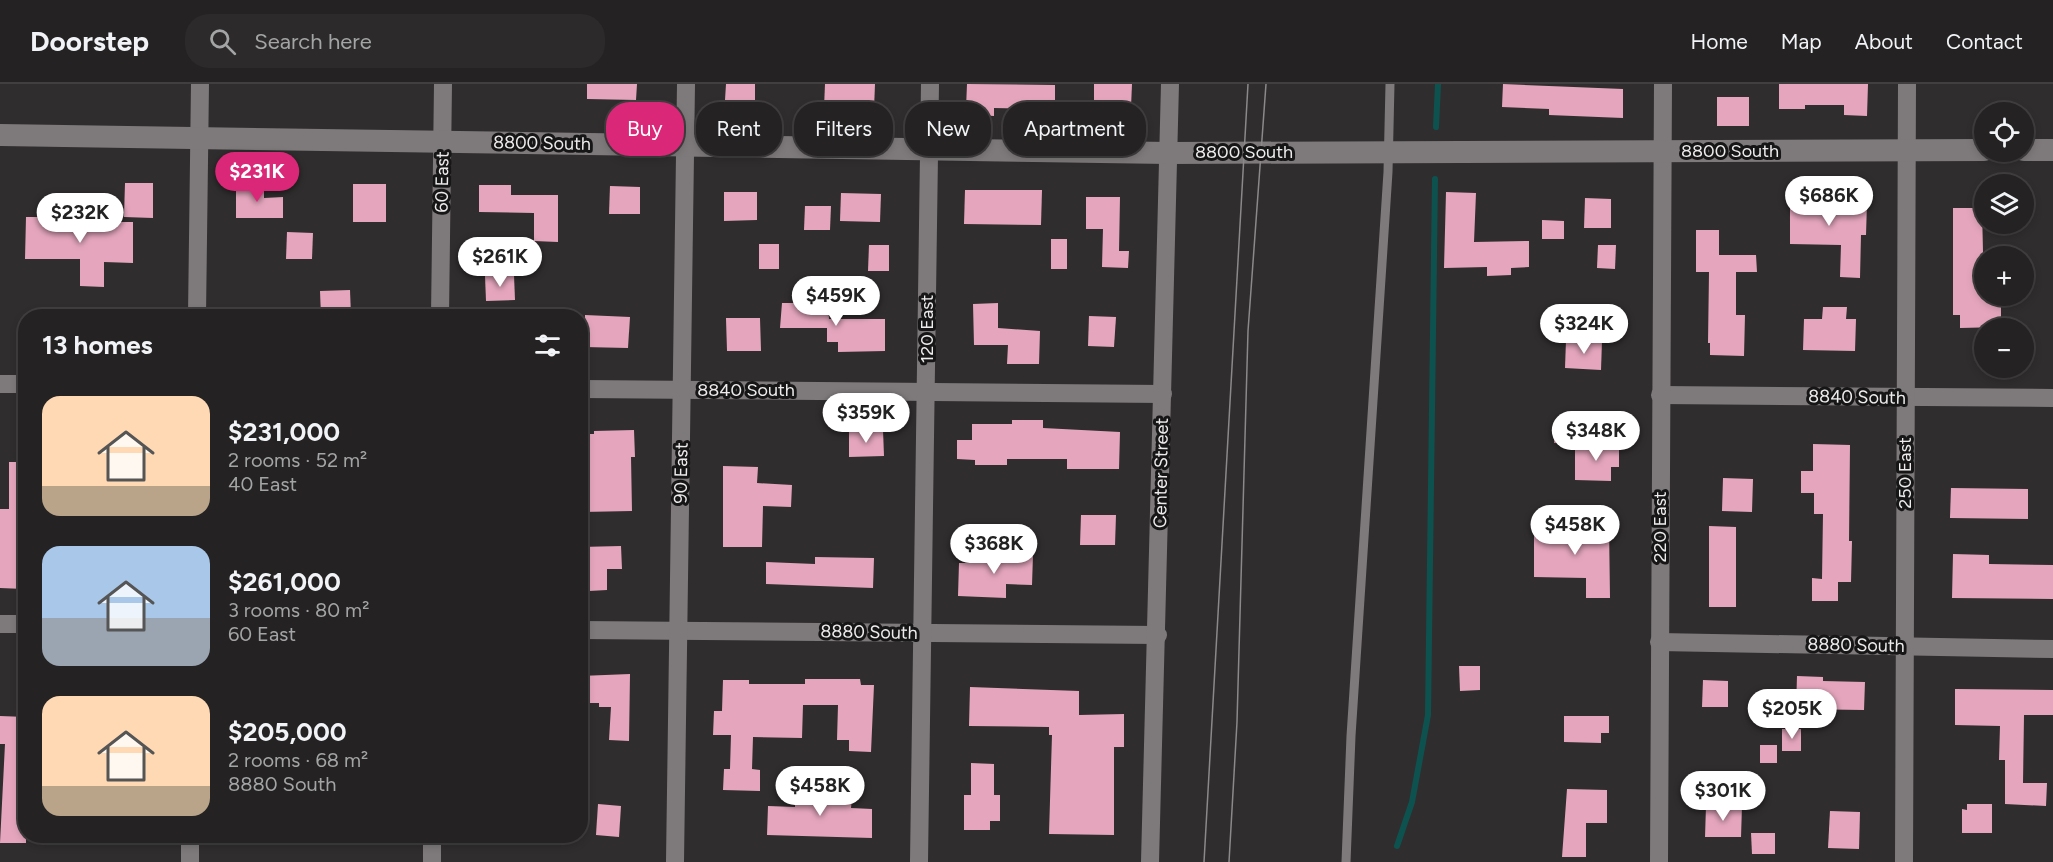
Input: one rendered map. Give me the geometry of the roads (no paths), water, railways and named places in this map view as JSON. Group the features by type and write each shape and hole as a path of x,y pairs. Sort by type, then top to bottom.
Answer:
{"street":[{"path":"197,309 200,84"},
{"name":"60 East","path":"440,309 443,84"},
{"name":"90 East","path":"675,862 686,84"},
{"name":"120 East","path":"930,84 930,102"},
{"name":"Center Street","path":"1150,862 1158,635 1170,84"},
{"name":"220 East","path":"1659,862 1663,84"},
{"name":"250 East","path":"1904,862 1907,84"},
{"name":"8800 South","path":"0,135 905,149"},
{"name":"8800 South","path":"991,150 1169,153 1974,150"},
{"path":"2034,150 2053,150"},
{"name":"120 East","path":"919,862 929,156"},
{"path":"0,384 18,384"},
{"name":"8840 South","path":"588,389 1163,394"},
{"name":"8840 South","path":"1660,395 2053,398"},
{"path":"0,624 18,624"},
{"name":"8880 South","path":"588,630 1158,635"},
{"name":"8880 South","path":"1659,642 2053,649"},
{"path":"190,843 190,862"},
{"path":"432,843 432,862"}],"lane":[{"path":"1346,862 1351,736 1388,152 1390,84"}],"waterway":[{"path":"1436,127 1438,84"},
{"path":"1397,846 1412,802 1428,715 1435,179"}],"tram line":[{"path":"1204,862 1248,84"},
{"path":"1229,862 1237,722 1248,331 1266,84"}]}
